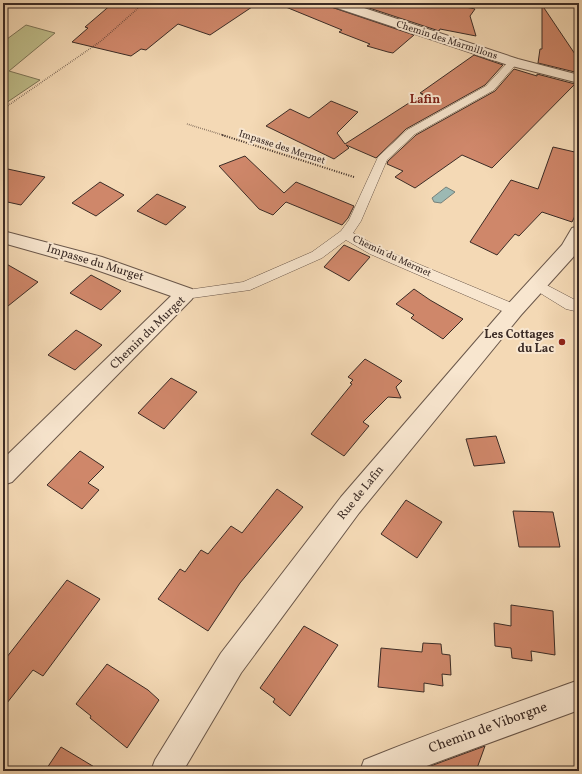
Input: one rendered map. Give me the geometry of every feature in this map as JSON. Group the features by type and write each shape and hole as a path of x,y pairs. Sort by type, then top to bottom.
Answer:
{"street":[{"name":"Chemin des Marmillons","path":"336,3 513,62 558,75 579,79"},
{"name":"Rue de Lafin","path":"166,771 230,663 350,504 514,310 569,249 579,232"},
{"name":"Impasse du Murget","path":"3,237 80,257 148,279 185,294"},
{"name":"Chemin du Murget","path":"3,475 185,294"},
{"name":"Chemin de Viborgne","path":"374,771 430,748 568,699"}],"lane":[{"name":"Chemin du Mermet","path":"513,62 490,88 411,132 382,160 355,221 345,234 375,251 514,310"},
{"name":"Chemin du Murget","path":"185,294 245,287 317,255 345,234"},
{"path":"537,285 571,306 579,307"}],"path":[{"path":"3,109 101,41 144,3"},
{"name":"Impasse des Mermet","path":"187,124 373,183"}],"shaded area":[{"path":"26,25 55,33 9,71 40,80 3,105 3,42"}],"water":[{"path":"446,187 455,192 441,203 434,202 432,198"}],"building":[{"path":"113,3 258,3 210,35 178,24 146,50 141,49 131,56 72,42 88,28 85,27"},
{"path":"276,3 328,3 331,7 414,35 393,53 388,52 367,46 370,44 339,32 342,30"},
{"path":"354,3 447,3 475,9 470,16 476,36 440,29 439,31"},
{"path":"542,5 579,60 579,73 538,63 540,49 542,49"},
{"path":"474,55 503,65 485,85 406,129 376,158 346,145 349,148 334,159 266,126 290,109 309,118 331,101 358,112 337,133 345,144 423,94 420,93"},
{"path":"514,69 537,76 537,74 575,84 492,168 462,155 415,188 395,177 403,171 387,164 388,161 416,135 495,91"},
{"path":"553,147 579,153 579,208 572,222 542,212 519,236 515,234 497,255 470,242 511,180 538,189"},
{"path":"245,156 284,193 296,182 354,206 348,218 342,225 286,202 273,215 259,209 219,166"},
{"path":"3,168 45,177 21,205 3,201"},
{"path":"100,182 124,195 96,216 72,203"},
{"path":"157,194 186,207 166,225 137,211"},
{"path":"344,245 370,257 349,281 324,267"},
{"path":"3,262 38,282 3,310"},
{"path":"91,275 121,291 101,310 70,293"},
{"path":"414,289 463,319 443,339 411,318 414,315 396,304"},
{"path":"76,330 102,345 75,370 48,355"},
{"path":"365,359 402,381 396,387 401,398 388,397 363,422 369,426 344,456 311,434 352,384 350,383 353,380 348,377"},
{"path":"171,378 197,392 164,429 138,413"},
{"path":"496,436 505,463 474,466 466,439"},
{"path":"80,451 104,467 88,483 99,490 82,509 47,485"},
{"path":"277,489 303,507 240,583 208,631 158,599 180,569 185,572 201,550 208,554 231,526 242,533"},
{"path":"406,500 442,522 417,558 381,534"},
{"path":"513,511 553,512 560,547 519,547"},
{"path":"67,580 100,599 43,676 33,670 3,708 3,662"},
{"path":"511,605 553,611 555,655 531,651 532,661 512,658 511,648 495,646 494,623 511,626"},
{"path":"304,626 338,645 290,716 273,702 275,699 260,688"},
{"path":"423,643 441,644 442,654 450,655 451,675 442,674 443,686 424,683 424,692 378,687 381,648 422,652"},
{"path":"107,664 148,690 159,700 127,748 90,718 91,716 76,704"},
{"path":"485,746 476,771 417,771"},
{"path":"61,747 101,771 45,771"}],"place":[{"name":"Les Cottages du Lac","path":"562,342"}],"district":[{"name":"Lafin","path":"425,100"}]}
